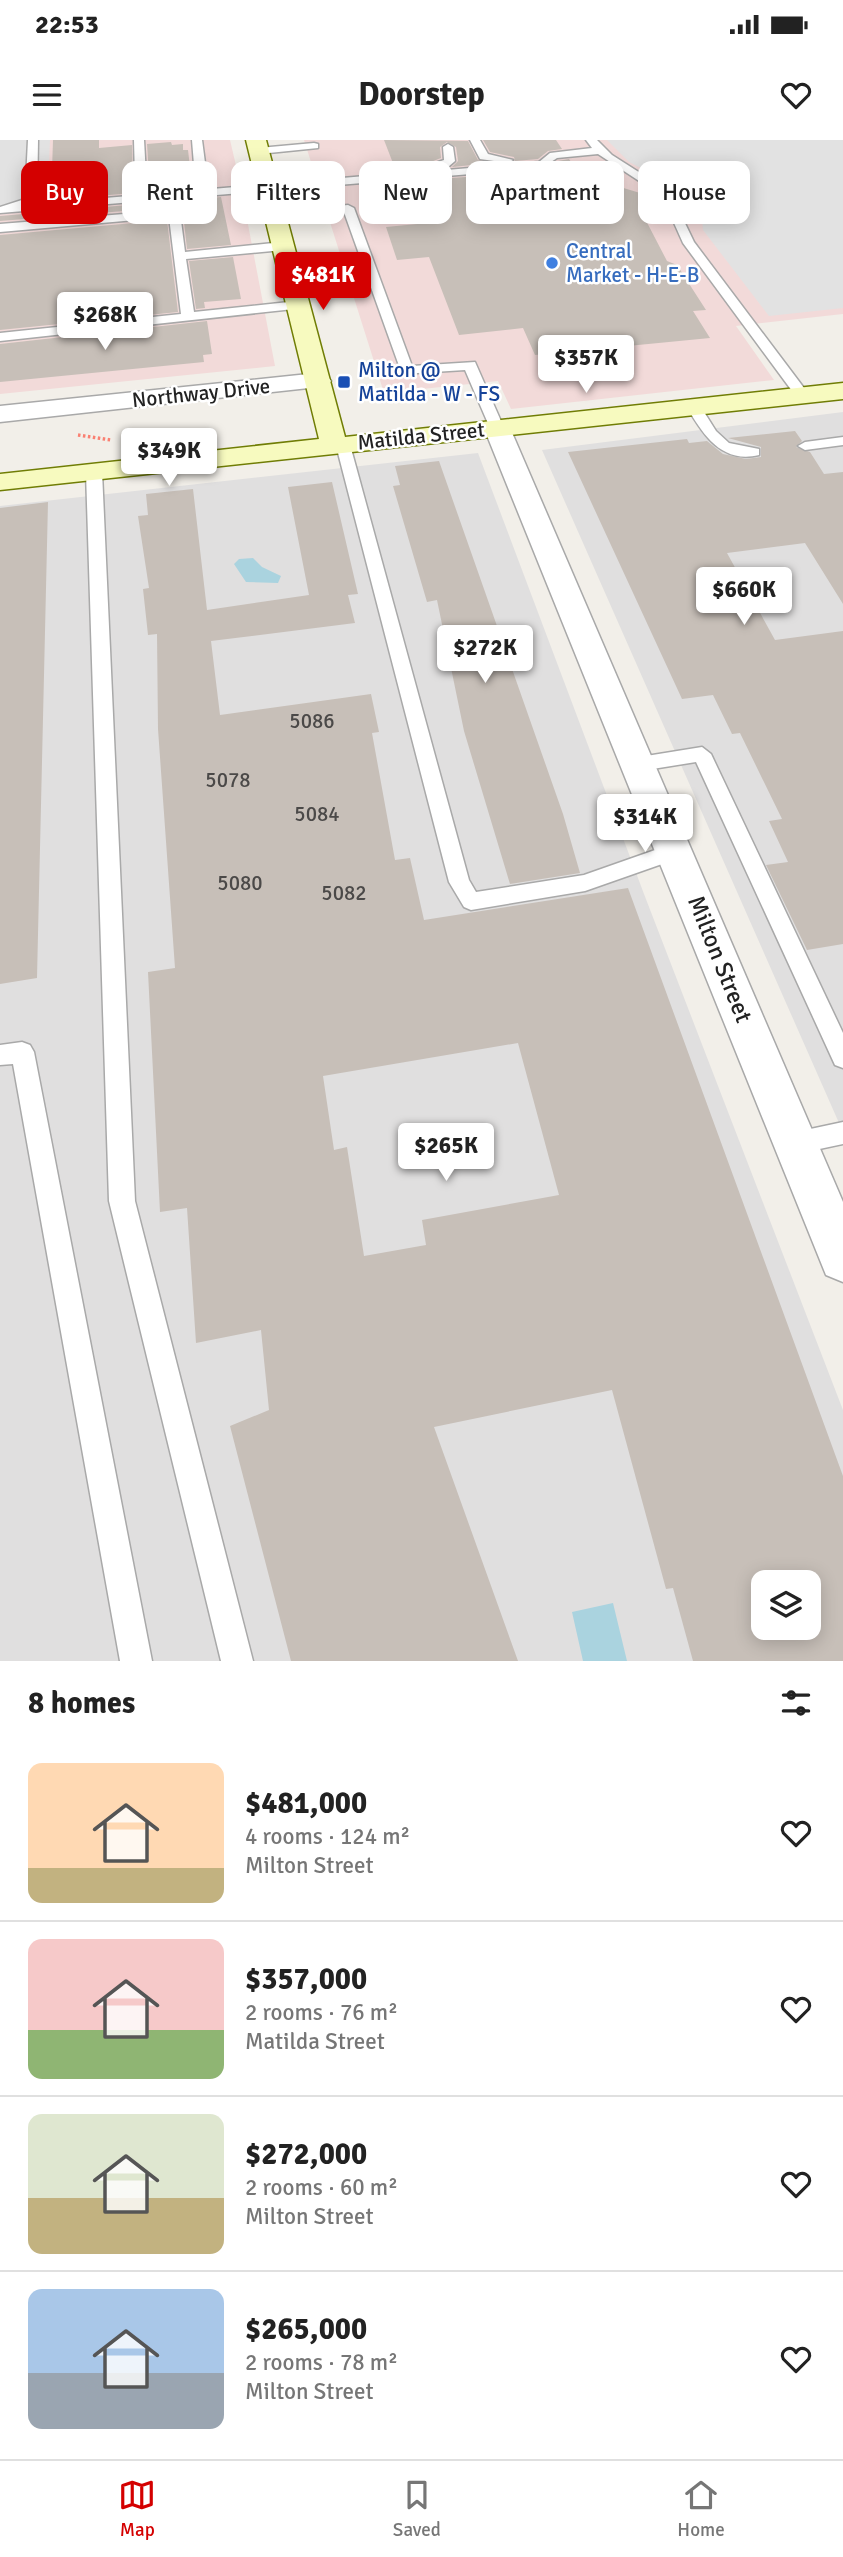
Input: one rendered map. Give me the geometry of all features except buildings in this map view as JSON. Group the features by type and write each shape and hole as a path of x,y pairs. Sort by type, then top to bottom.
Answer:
{"street":[{"path":"278,224 318,381 339,445"},
{"name":"Northway Drive","path":"0,414 318,381"},
{"name":"Matilda Street","path":"0,482 843,391"},
{"name":"Milton Street","path":"497,428 640,764 843,1258"}],"lane":[{"path":"0,208 31,201 33,140"},
{"path":"139,140 141,177 156,186 185,185 201,178 197,140"},
{"path":"475,140 484,157 497,161 554,155 595,145 611,162 664,192 674,204 679,227 689,243 803,396"},
{"path":"258,145 316,161"},
{"path":"345,164 432,169 450,161 448,147"},
{"path":"345,162 542,165 554,155"},
{"path":"0,208 231,191"},
{"path":"345,208 348,208 407,371 470,365 497,428"},
{"path":"0,228 174,213 188,317"},
{"path":"180,256 283,246"},
{"path":"0,337 298,305"},
{"path":"694,407 721,447 740,453 754,452"},
{"path":"806,446 843,441"},
{"path":"339,445 459,882 471,901 585,883 675,851"},
{"path":"94,471 122,1201 237,1661"},
{"path":"640,764 702,754 843,1058"},
{"path":"0,1055 22,1052 136,1661"},
{"path":"796,1142 843,1133"}],"shaded area":[{"path":"0,140 230,140 235,161 231,161 231,188 217,189 217,161 122,161 122,197 108,199 108,161 21,161 21,206 0,208"},
{"path":"0,140 50,140 49,161 21,161 21,207 0,209"},
{"path":"304,140 843,140 843,314 736,326 774,380 511,409 498,381 384,393 331,224 345,224 345,161 311,161"},
{"path":"607,140 843,140 843,308 769,316 703,230 702,224 750,224 750,161 638,161 638,167 629,162"},
{"path":"231,194 231,224 248,224 275,366 0,394 0,213 21,211 21,224 108,224 108,204 122,203 122,224 217,224 217,195"},
{"path":"843,412 843,1132 542,450"},
{"path":"478,453 843,1410 843,1661 0,1661 0,506"}],"water":[{"path":"253,558 262,567 281,576 278,583 246,582 234,564 239,559"},
{"path":"613,1603 627,1661 583,1661 572,1612"}],"place":[{"name":"Central Market - H-E-B","path":"552,263"},
{"name":"Milton @ Matilda - W - FS","path":"344,382"}]}
